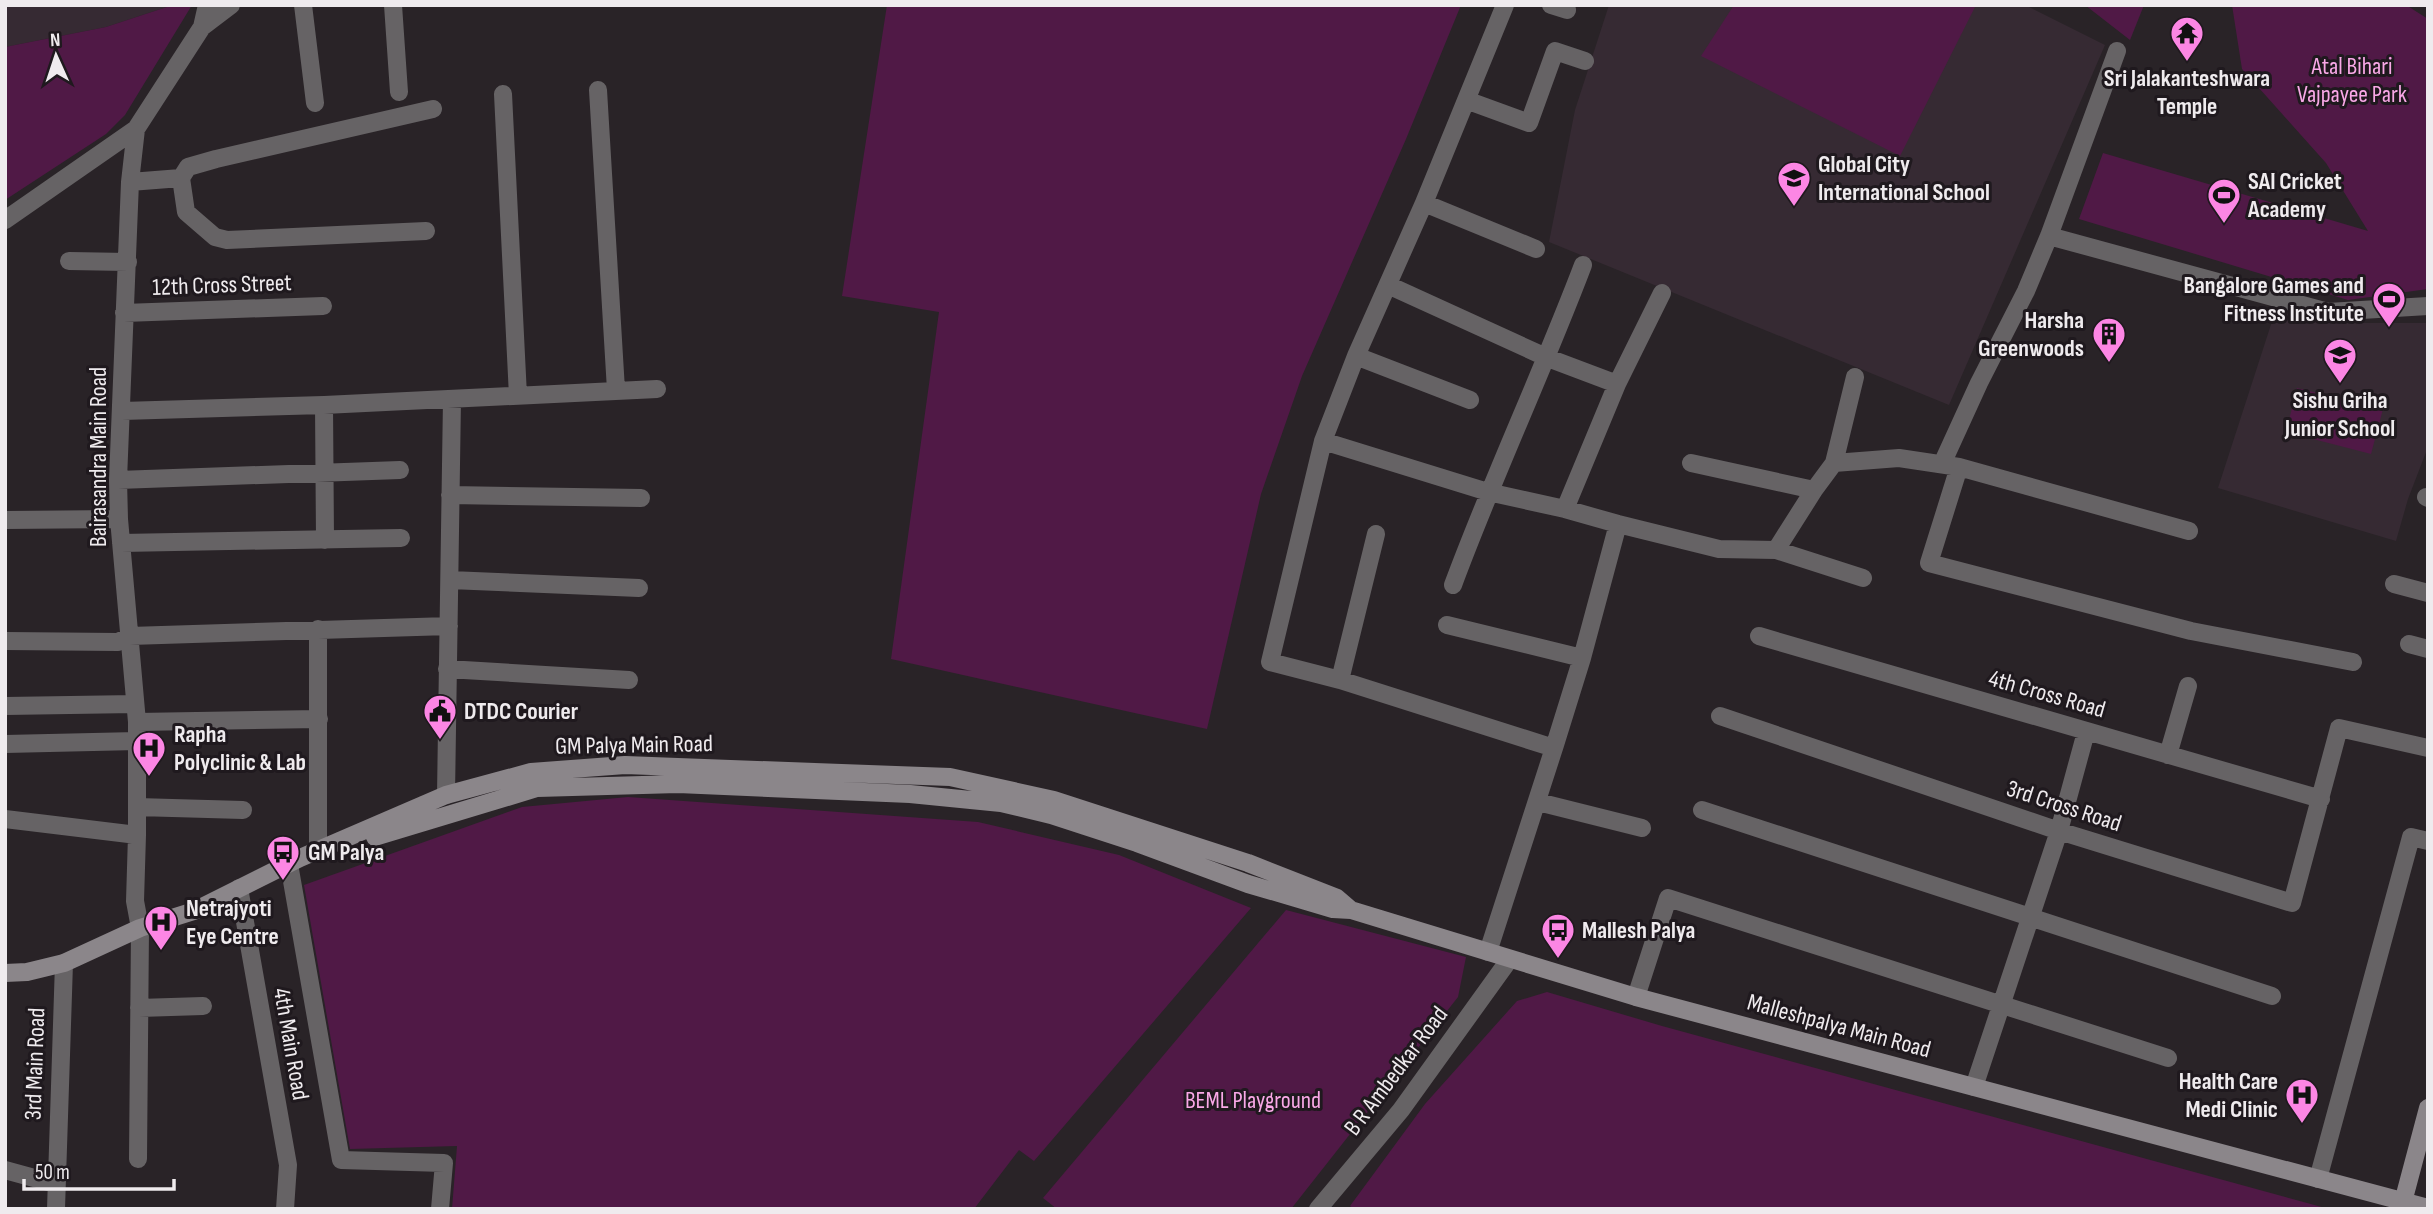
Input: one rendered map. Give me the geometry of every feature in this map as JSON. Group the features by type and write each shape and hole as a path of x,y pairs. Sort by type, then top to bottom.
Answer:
{"main road":[{"name":"GM Palya Main Road","path":"5,973 27,972 64,963 140,928 194,911 295,861 446,795 531,772 625,765 950,777 1054,800 1248,863"},
{"path":"295,861 315,859 451,813 537,788 678,784 804,788 1001,803 1051,815 1137,843 1248,884 1333,909 1351,910"},
{"name":"Malleshpalya Main Road","path":"1248,863 1337,898 1351,910 1509,960 1636,997 2428,1208"},
{"path":"2403,1202 2428,1108"}],"street":[{"name":"Bairasandra Main Road","path":"138,1159 140,928 135,901 137,722 118,480 130,182 136,129 202,27 207,5"},
{"path":"202,27 230,5"},
{"path":"303,5 315,103"},
{"path":"393,5 399,92"},
{"path":"1505,5 1424,203 1356,356 1323,441 1270,662 1340,680 1554,748"},
{"path":"1466,100 1529,123 1555,51 1585,61"},
{"path":"2117,51 2049,236 2026,291 1979,383 1951,465 1929,563 2191,631 2353,662"},
{"path":"597,90 616,390"},
{"path":"503,94 518,396"},
{"path":"426,231 227,240 215,237 186,212 181,178 188,167 216,159 433,109"},
{"path":"5,220 136,129"},
{"path":"130,182 181,178"},
{"path":"1424,203 1536,249"},
{"path":"2049,236 2328,312 2428,306"},
{"path":"69,261 128,262"},
{"path":"1453,585 1488,492 1548,358 1583,265"},
{"path":"1388,285 1548,358 1617,384"},
{"path":"1565,509 1617,384 1662,293"},
{"name":"12th Cross Street","path":"124,313 323,306"},
{"path":"1356,356 1470,400"},
{"path":"1776,550 1814,490 1835,463 1855,377"},
{"path":"122,411 324,405 657,389"},
{"path":"446,795 452,399"},
{"path":"324,405 325,540"},
{"path":"1323,441 1488,492 1719,548 1776,550 1863,578"},
{"path":"1835,463 1899,458 1951,465 2189,531"},
{"path":"1692,463 1814,490"},
{"path":"118,480 400,470"},
{"path":"450,495 641,498"},
{"path":"5,520 119,519"},
{"path":"1488,952 1582,658 1618,524"},
{"path":"1340,680 1376,534"},
{"path":"121,543 401,538"},
{"path":"450,580 639,588"},
{"path":"2394,583 2428,593"},
{"path":"1447,625 1582,658"},
{"path":"5,641 118,642 130,636 449,626"},
{"path":"318,629 318,851"},
{"name":"4th Cross Road","path":"1759,636 2321,799"},
{"path":"2409,644 2428,649"},
{"path":"447,669 629,680"},
{"path":"2168,755 2188,686"},
{"path":"5,706 135,704"},
{"name":"3rd Cross Road","path":"1720,716 2059,831 2292,903 2321,799"},
{"path":"137,722 319,719"},
{"path":"2321,799 2339,728 2428,748"},
{"path":"1974,1087 2059,831 2086,732"},
{"path":"5,744 137,741"},
{"path":"1538,802 1642,828"},
{"path":"137,807 243,810"},
{"path":"1702,810 2272,996"},
{"path":"5,819 137,835"},
{"path":"2318,1179 2411,837 2428,841"},
{"path":"295,861 341,1160 444,1163 440,1209"},
{"name":"4th Main Road","path":"239,888 288,1165 285,1209"},
{"path":"1636,997 1668,898 2168,1058"},
{"name":"B R Ambedkar Road","path":"1318,1209 1401,1111 1509,960"},
{"name":"3rd Main Road","path":"56,1209 64,963"},
{"path":"139,1008 203,1006"},
{"path":"5,1170 56,1184"}],"shaded area":[{"path":"5,5 173,5 106,27 5,47"},
{"name":"Global City International School","path":"1609,5 2025,5 2105,45 1949,405 1549,242 1575,110"},
{"name":"Sishu Griha Junior School","path":"2276,309 2330,323 2428,323 2428,447 2408,499 2396,541 2218,488"}],"green space":[{"path":"173,5 192,5 125,115 106,134 5,200 5,47 106,27"},
{"path":"887,5 1461,5 1406,139 1302,376 1261,494 1207,729 891,659 939,312 842,296"},
{"path":"1734,5 1976,5 1900,156 1701,56"},
{"path":"2085,5 2144,5 2130,40"},
{"name":"Atal Bihari Vajpayee Park","path":"2232,5 2406,5 2428,19 2428,289 2348,300 2079,219 2103,153 2368,231 2326,163 2242,69"},
{"path":"2297,388 2383,409 2371,454 2286,432"},
{"path":"628,797 978,822 1119,855 1251,908 1034,1161 1019,1150 974,1209 452,1209 457,1146 350,1149 304,885 522,807"},
{"name":"BEML Playground","path":"1286,910 1466,957 1458,997 1291,1209 1057,1209 1043,1198"},
{"path":"1547,992 2329,1209 1354,1209 1350,1206 1425,1104 1517,1001"}],"place":[{"name":"Sri Jalakanteshwara Temple","path":"2187,63"},
{"name":"Global City International School","path":"1794,208"},
{"name":"SAI Cricket Academy","path":"2224,225"},
{"name":"Bangalore Games and Fitness Institute","path":"2389,329"},
{"name":"Harsha Greenwoods","path":"2109,364"},
{"name":"Sishu Griha Junior School","path":"2340,385"},
{"name":"DTDC Courier","path":"440,741"},
{"name":"Rapha Polyclinic & Lab","path":"149,778"},
{"name":"GM Palya","path":"283,882"},
{"name":"Netrajyoti Eye Centre","path":"161,952"},
{"name":"Mallesh Palya","path":"1558,960"},
{"name":"Health Care Medi Clinic","path":"2302,1125"}]}
